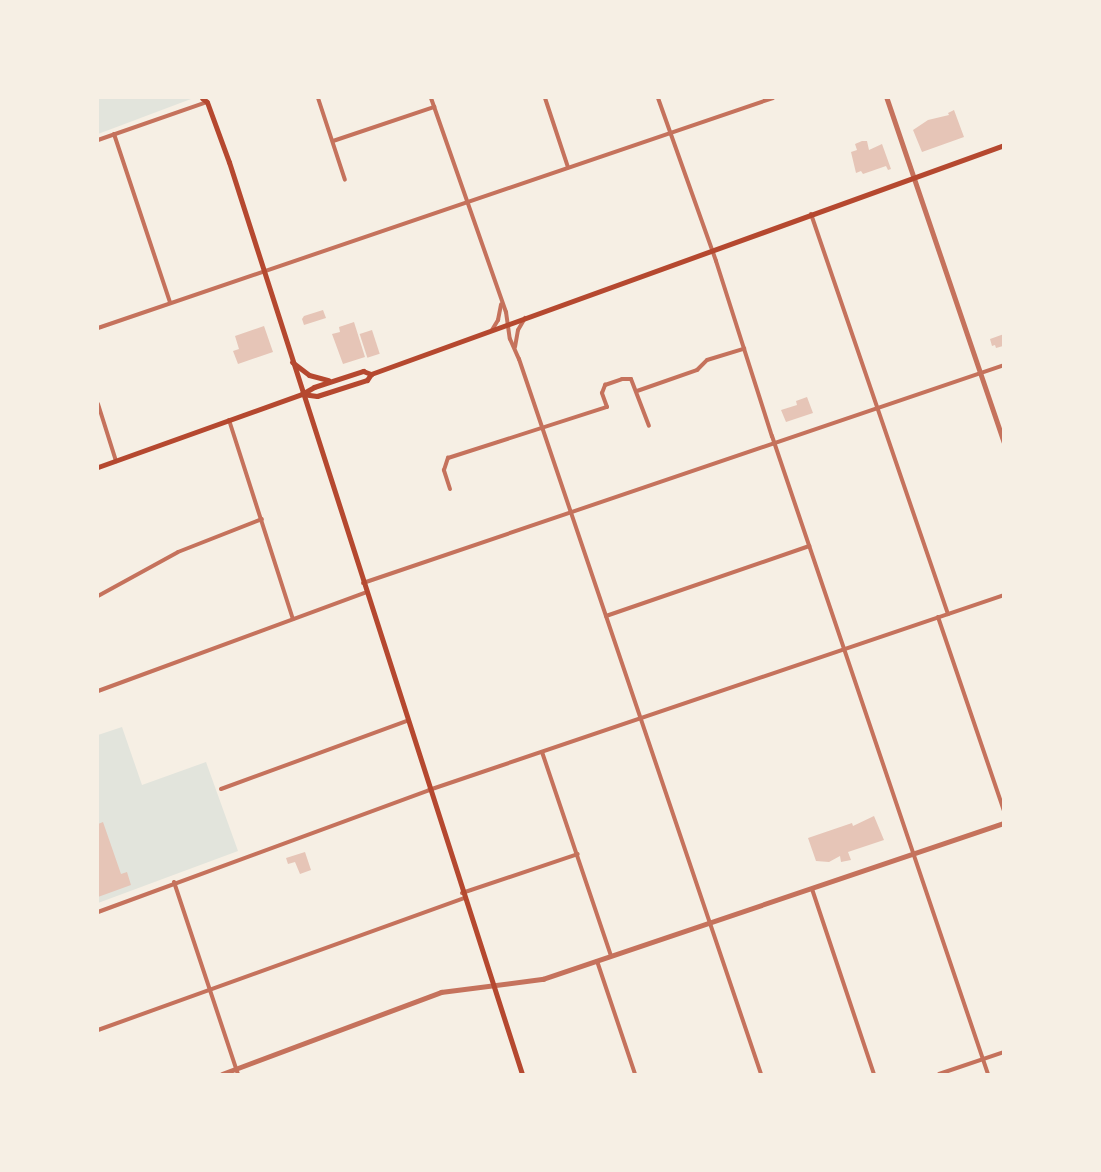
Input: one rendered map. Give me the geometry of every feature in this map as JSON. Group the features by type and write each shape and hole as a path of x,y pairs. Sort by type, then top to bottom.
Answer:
{"main road":[{"path":"206,99 522,1074"},
{"path":"302,394 317,396 367,380 371,374 1004,145"},
{"path":"291,360 312,376 333,380"},
{"path":"98,467 302,394 312,387 363,371 371,374"}],"street":[{"path":"318,98 345,180"},
{"path":"431,98 506,312 510,339 542,427 761,1074"},
{"path":"545,98 568,167"},
{"path":"658,98 712,251 774,444 988,1074"},
{"path":"98,328 772,98"},
{"path":"887,98 1004,441"},
{"path":"98,140 206,99"},
{"path":"333,141 434,107"},
{"path":"114,134 170,302"},
{"path":"811,214 948,614"},
{"path":"491,331 498,320 501,303"},
{"path":"515,348 518,330 525,318"},
{"path":"637,391 697,370 707,360 744,349"},
{"path":"363,583 1004,365"},
{"path":"450,489 444,470 448,458 607,407 603,393 605,385 631,379 649,426"},
{"path":"98,404 116,460"},
{"path":"228,420 293,620"},
{"path":"98,596 178,552 262,519"},
{"path":"606,616 809,546"},
{"path":"98,691 365,593"},
{"path":"98,912 174,882 429,790 1004,595"},
{"path":"938,617 1004,811"},
{"path":"221,789 407,721"},
{"path":"542,752 611,956"},
{"path":"222,1074 237,1072 441,992 536,981 1004,823"},
{"path":"98,1029 578,854"},
{"path":"174,882 237,1072"},
{"path":"812,889 874,1074"},
{"path":"597,961 635,1074"},
{"path":"939,1074 1004,1052"}],"shaded area":[{"path":"98,98 190,98 191,99 98,134"},
{"path":"122,727 142,785 206,762 238,851 98,903 98,735"}],"building":[{"path":"954,110 964,137 922,152 913,130 928,120 949,115 948,113"},
{"path":"867,141 869,150 882,144 891,169 888,170 886,166 863,174 861,171 856,173 851,152 857,150 855,144"},
{"path":"323,310 326,318 304,325 302,319 304,316"},
{"path":"354,322 365,357 343,364 332,334 340,332 339,327"},
{"path":"264,326 273,352 238,364 233,351 239,349 235,336"},
{"path":"372,330 380,354 367,358 360,334"},
{"path":"1004,334 1003,346 996,348 995,345 992,346 990,339"},
{"path":"807,397 813,413 786,422 781,410 797,405 796,401"},
{"path":"874,816 884,840 848,852 851,860 841,862 840,856 829,862 816,861 808,838 852,823 853,826"},
{"path":"103,822 121,874 127,872 131,885 98,897 98,824"},
{"path":"305,852 311,870 300,874 295,862 288,864 286,858"}]}
